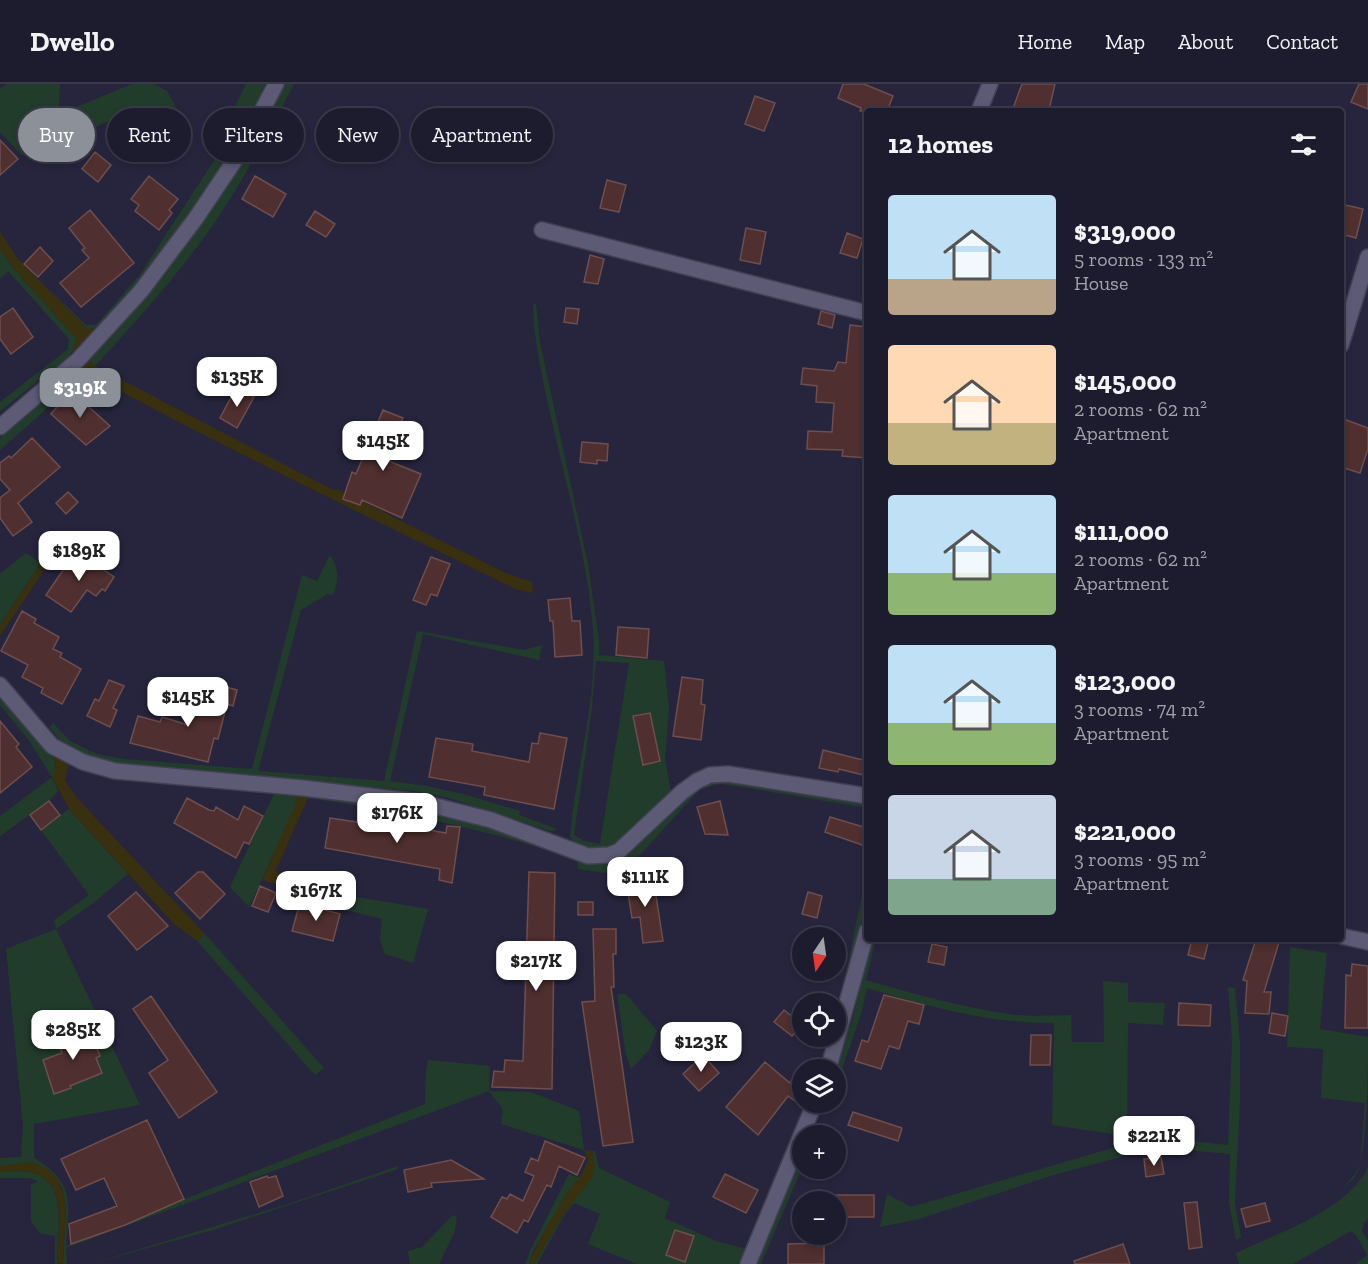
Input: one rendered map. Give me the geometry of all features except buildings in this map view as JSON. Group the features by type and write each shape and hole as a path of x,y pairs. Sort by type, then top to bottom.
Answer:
{"street":[{"path":"0,427 78,360 141,291 196,218 239,154 276,84"},
{"path":"980,108 990,84"},
{"path":"542,230 864,313"},
{"path":"1344,335 1368,257"},
{"path":"0,685 52,746 83,762 115,771 303,788 420,802 491,820 588,856 609,855 619,851 682,792 710,775 728,774 864,796"},
{"path":"1344,937 1368,942"},
{"path":"831,1059 864,942"},
{"path":"748,1264 810,1113"}],"green space":[{"path":"7,84 60,84 59,106 74,108 18,108 18,152 0,132 0,88"},
{"path":"132,84 154,84 167,91 176,108 107,108 107,122 95,127 95,108 74,108"},
{"path":"246,84 265,84 254,108 234,108"},
{"path":"284,84 294,84 282,108 271,108"},
{"path":"213,162 227,162 170,242 97,328 87,329 44,284 86,325 96,325 139,276"},
{"path":"242,162 252,162 203,239 143,313 95,366 90,362 91,358 165,273"},
{"path":"0,249 14,269 76,338 76,346 68,358 0,411 0,402 68,349 69,339 8,271 0,279"},
{"path":"536,304 540,343 588,564 599,655 664,661 669,709 665,759 671,792 639,826 613,844 599,848 585,847 571,839 570,835 587,727 594,646 589,593 580,542 539,362 533,305","holes":["596,661 629,663 600,844 584,841 574,835 592,708"]},
{"path":"83,371 87,373 0,450 0,438 74,375"},
{"path":"26,553 41,563 0,625 0,574"},
{"path":"330,555 336,570 335,590 333,595 328,594 301,610 258,771 384,781 417,631 524,650 542,645 539,660 423,634 390,781 467,795 520,811 519,815 557,829 547,830 449,798 413,791 173,770 102,761 84,756 64,745 50,728 53,723 70,741 97,754 124,759 252,769 302,575 317,581"},
{"path":"0,697 55,760 55,772 52,777 28,739 0,705"},
{"path":"70,761 295,792 297,803 249,907 230,887 274,794 122,780 69,763"},
{"path":"52,777 58,791 49,801 0,836 0,816"},
{"path":"715,780 727,780 864,803 864,808 720,784 700,789 636,859 621,871 612,874 578,869 578,860 606,863 630,852 691,791"},
{"path":"308,793 432,811 481,823 578,860 512,839 444,823 308,798"},
{"path":"69,809 128,874 92,904 56,929 54,920 89,895 41,830"},
{"path":"864,888 864,911 851,974 845,993 841,993"},
{"path":"345,895 428,909 413,963 385,954 380,940 382,919 342,909"},
{"path":"56,929 140,1105 34,1124 34,1158 48,1167 57,1177 67,1195 66,1246 425,1104 428,1060 490,1066 489,1091 66,1248 67,1264 63,1264 66,1208 62,1187 56,1178 16,1165 0,1166 0,1158 21,1157 23,1125 6,949"},
{"path":"205,934 324,1068 315,1075 197,941"},
{"path":"870,942 875,942 866,980 977,1009 1022,1016 1071,1015 1072,1042 1104,1042 1103,981 1128,983 1128,1002 1165,1003 1163,1025 1128,1023 1127,1136 1052,1125 1054,1023 1005,1020 959,1013 867,988 861,1014 845,1059 839,1059 843,1047 846,1047 846,1038 853,1018"},
{"path":"1290,947 1327,953 1320,1029 1368,1037 1367,1106 1360,1163 1365,1103 1321,1098 1323,1049 1287,1047"},
{"path":"1228,987 1235,988 1240,1044 1240,1103 1235,1203 1241,1237 1236,1240 1229,1202 1230,1154 1164,1148 1150,1149 1057,1174 919,1219 880,1227 887,1194 911,1207 1143,1139 1164,1138 1228,1145 1232,1039"},
{"path":"617,994 626,994 657,1031 649,1050 631,1069 626,1055"},
{"path":"489,1091 531,1092 579,1111 584,1150 501,1124 503,1110"},
{"path":"592,1151 595,1151 599,1168 670,1202 665,1218 716,1241 747,1249 741,1264 637,1264 588,1244 600,1214 574,1203 565,1214 537,1264 534,1264 564,1213 595,1166"},
{"path":"1360,1165 1352,1181 1343,1188 1355,1174"},
{"path":"398,1166 398,1169 213,1230 90,1264 288,1204"},
{"path":"1368,1167 1368,1219 1362,1231 1368,1241 1368,1264 1356,1264 1367,1255 1356,1235 1351,1231 1293,1264 1239,1264 1236,1253 1329,1208 1345,1196"},
{"path":"0,1172 33,1173 44,1178 52,1187 56,1198 59,1225 57,1264 55,1264 55,1236 40,1233 31,1221 31,1185 38,1181 29,1178 0,1178"},
{"path":"569,1174 576,1177 582,1176 534,1249 529,1264 525,1264 531,1249"},
{"path":"792,1177 797,1179 761,1264 756,1264"},
{"path":"453,1215 457,1217 455,1231 439,1264 410,1264 408,1251 422,1247"}],"sand":[{"path":"0,232 18,259 87,329 97,328 73,352 76,338 14,269 0,249"},
{"path":"91,358 90,362 95,366 335,491 337,489 508,574 532,582 533,593 515,589 246,456 87,373 79,372"},
{"path":"41,563 47,566 0,636 0,625"},
{"path":"51,753 69,763 65,780 76,797 205,934 197,941 174,924 69,809 52,777 56,766"},
{"path":"295,792 308,793 308,798 276,870 289,881 317,889 315,900 298,897 299,891 262,880 296,803"},
{"path":"584,1150 592,1151 595,1166 593,1177 564,1213 534,1264 529,1264 550,1222 583,1171 588,1159"},
{"path":"31,1162 46,1169 57,1179 62,1191 65,1204 63,1264 57,1263 59,1211 52,1187 44,1178 33,1173 0,1172 0,1166"}]}
